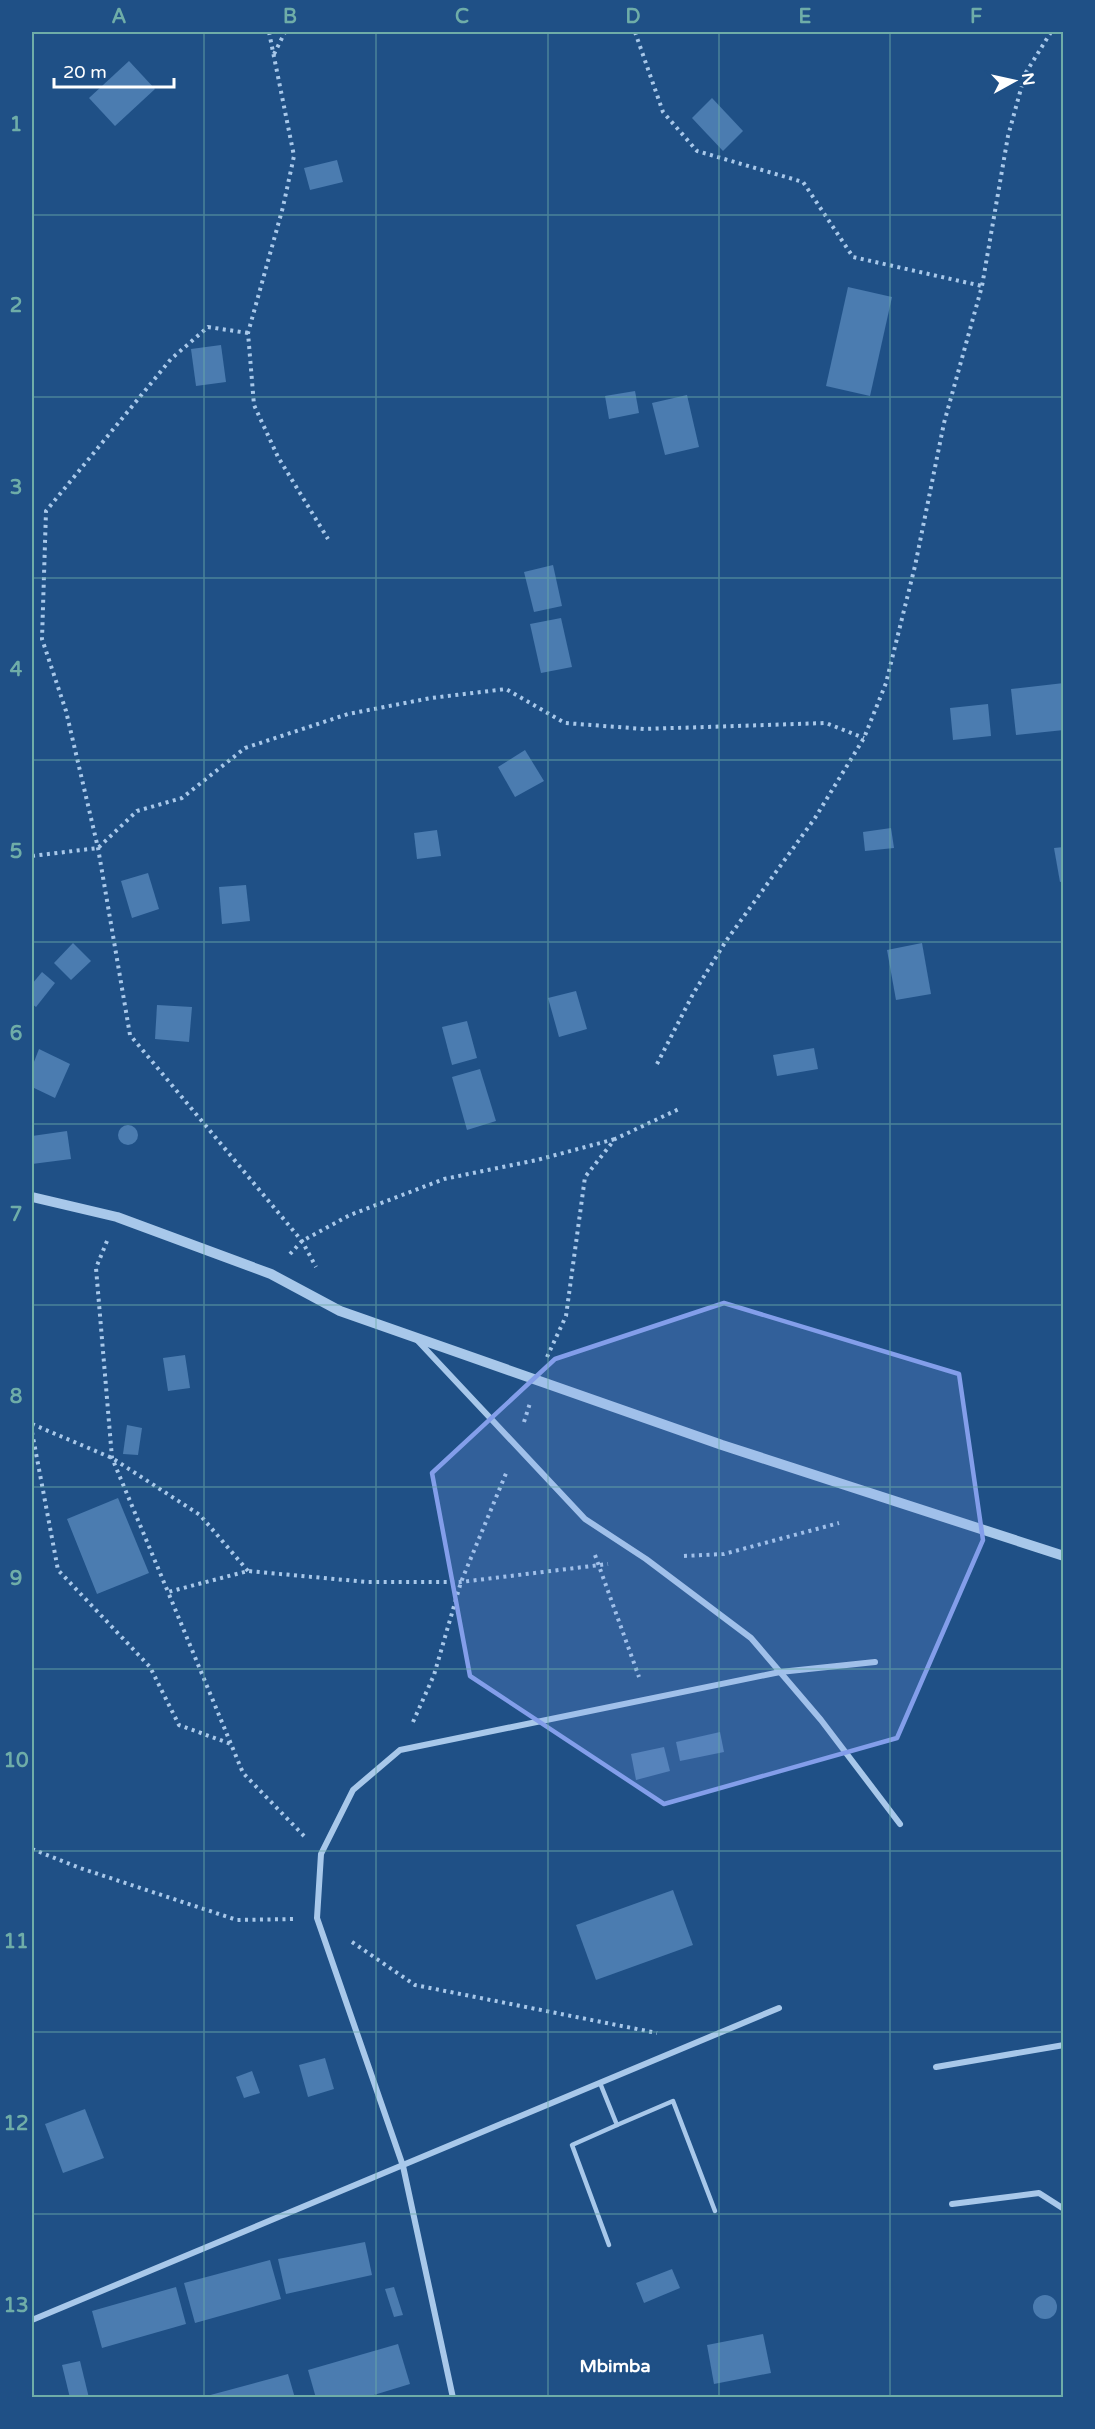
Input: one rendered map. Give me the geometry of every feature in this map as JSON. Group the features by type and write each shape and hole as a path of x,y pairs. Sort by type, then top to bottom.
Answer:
{"street":[{"path":"32,1197 117,1217 271,1274 340,1311 722,1445 1064,1556"},
{"path":"413,1336 585,1519 646,1559 751,1638 822,1720 900,1824"},
{"path":"453,2397 403,2166 317,1918 321,1854 353,1790 400,1750 780,1672 875,1662"},
{"path":"32,2320 779,2008"},
{"path":"936,2067 1064,2045"},
{"path":"952,2204 1039,2193 1064,2209"}],"lane":[{"path":"600,2084 617,2125"},
{"path":"609,2245 572,2145 672,2101 715,2211"}],"path":[{"path":"269,32 294,156 283,207 248,333 254,405 278,457 328,539"},
{"path":"274,55 285,32"},
{"path":"635,32 663,112 697,151 803,182 853,257 982,286"},
{"path":"657,1064 693,994 726,941 815,818 864,738 886,683 915,566 944,423 982,286 1008,136 1025,74 1052,32"},
{"path":"248,333 208,327 171,359 46,511 42,639 66,711 98,848 130,1035 302,1241 318,1271"},
{"path":"32,856 98,848 137,811 182,798 245,748 348,714 431,698 506,689 566,723 644,729 826,723 864,738"},
{"path":"271,1274 302,1241 350,1215 444,1179 537,1160 615,1139 679,1109"},
{"path":"400,1750 434,1675 461,1582 517,1447 537,1380 566,1316 585,1177 615,1139"},
{"path":"117,1217 96,1268 112,1458 243,1773 321,1854"},
{"path":"32,1424 112,1458 200,1515 248,1570"},
{"path":"32,1432 58,1570 150,1667 179,1725 231,1744"},
{"path":"585,1519 597,1565 647,1698"},
{"path":"168,1592 248,1570 367,1582 461,1582 646,1559 724,1554 839,1523"},
{"path":"32,1849 80,1868 237,1920 317,1918 415,1985 701,2041"}],"highlighted area":[{"path":"724,1303 959,1374 983,1540 897,1738 664,1804 470,1676 432,1473 555,1359"}],"building":[{"path":"129,61 155,89 115,126 89,98"},
{"path":"712,98 743,131 723,151 692,118"},
{"path":"337,160 343,182 310,190 304,168"},
{"path":"848,287 892,297 870,396 826,386"},
{"path":"221,345 226,382 196,386 191,349"},
{"path":"635,391 639,413 609,419 605,396"},
{"path":"687,395 699,447 665,455 652,403"},
{"path":"553,565 562,606 534,612 524,572"},
{"path":"561,618 572,667 541,673 530,624"},
{"path":"1064,683 1064,730 1016,735 1011,689"},
{"path":"988,704 991,736 953,740 950,708"},
{"path":"525,750 544,781 515,797 498,767"},
{"path":"891,828 894,848 865,851 863,832"},
{"path":"437,830 441,856 417,859 414,833"},
{"path":"1064,847 1064,881 1060,882 1054,848"},
{"path":"148,873 159,909 132,918 121,881"},
{"path":"246,885 250,921 222,924 219,887"},
{"path":"73,943 91,961 71,980 54,963"},
{"path":"922,943 931,994 896,1000 887,950"},
{"path":"42,972 55,983 36,1007 32,1004 32,984"},
{"path":"576,991 587,1029 559,1037 548,998"},
{"path":"157,1005 192,1007 189,1042 155,1039"},
{"path":"467,1021 477,1058 452,1065 442,1027"},
{"path":"814,1048 818,1069 777,1076 773,1055"},
{"path":"39,1049 70,1064 55,1098 32,1087 32,1067"},
{"path":"480,1069 496,1121 467,1130 452,1077"},
{"path":"128,1125 135,1128 138,1135 135,1142 128,1145 121,1142 118,1135 121,1128"},
{"path":"67,1131 71,1159 32,1164 32,1136"},
{"path":"185,1355 190,1388 168,1391 163,1358"},
{"path":"127,1425 142,1428 138,1455 123,1454"},
{"path":"118,1498 149,1573 97,1594 67,1519"},
{"path":"720,1732 724,1752 680,1761 676,1742"},
{"path":"664,1747 670,1771 636,1780 631,1754"},
{"path":"673,1890 693,1945 596,1980 576,1925"},
{"path":"325,2058 334,2089 308,2097 299,2065"},
{"path":"252,2071 260,2093 244,2098 236,2077"},
{"path":"85,2109 104,2158 63,2173 45,2124"},
{"path":"365,2242 372,2275 286,2294 278,2259"},
{"path":"270,2260 281,2299 195,2323 184,2283"},
{"path":"672,2269 680,2288 644,2303 636,2283"},
{"path":"176,2287 186,2324 102,2348 92,2311"},
{"path":"394,2287 403,2315 394,2317 385,2289"},
{"path":"1045,2295 1054,2298 1057,2307 1054,2316 1045,2319 1036,2316 1033,2307 1036,2298"},
{"path":"763,2334 771,2373 714,2384 707,2345"},
{"path":"398,2344 410,2384 364,2398 316,2398 308,2370"},
{"path":"80,2361 89,2398 70,2398 62,2365"},
{"path":"288,2374 295,2398 203,2398 203,2397"}],"district":[{"name":"Mbimba","path":"615,2366"}]}
